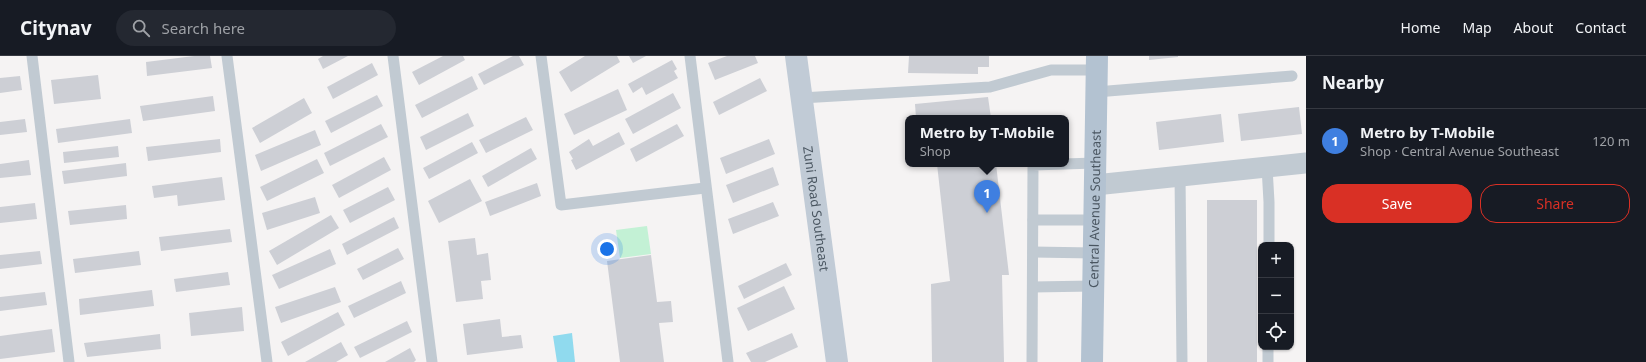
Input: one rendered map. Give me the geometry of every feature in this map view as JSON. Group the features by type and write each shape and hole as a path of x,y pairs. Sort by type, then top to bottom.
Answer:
{"main road":[{"name":"Central Avenue Southeast","path":"1092,362 1097,63"}],"street":[{"name":"Zuni Road Southeast","path":"796,56 837,362"},
{"path":"1094,185 1306,163"}],"lane":[{"path":"32,56 69,362"},
{"path":"227,56 267,362"},
{"path":"393,56 432,362"},
{"path":"541,56 561,205 705,188"},
{"path":"690,56 705,188 728,362"},
{"path":"801,98 990,87 1051,70 1097,63"},
{"path":"1096,92 1292,76"},
{"path":"1069,164 1095,163"},
{"path":"1032,362 1034,167"},
{"path":"1267,167 1269,242"},
{"path":"1180,176 1182,362"},
{"path":"1033,220 1094,220"},
{"path":"1033,252 1094,253"},
{"path":"1033,287 1093,286"},
{"path":"1268,350 1268,362"}],"green space":[{"path":"647,226 651,254 620,258 616,230"}],"water":[{"path":"572,333 575,362 557,362 553,336"}],"building":[{"path":"194,56 210,56 212,68 147,76 146,62"},
{"path":"323,56 348,56 323,69 318,59"},
{"path":"443,56 463,56 465,60 419,85 412,72"},
{"path":"513,56 519,56 524,65 484,85 478,74"},
{"path":"585,56 617,56 620,62 571,92 559,72"},
{"path":"629,56 646,56 633,63"},
{"path":"727,56 755,56 758,63 715,80 708,63"},
{"path":"909,56 989,56 989,67 978,67 978,74 908,73"},
{"path":"1149,56 1178,56 1178,57 1149,60"},
{"path":"672,60 677,69 674,71 678,78 646,95 642,87 633,93 628,84"},
{"path":"372,63 378,75 333,99 327,87"},
{"path":"98,75 101,99 54,104 51,80"},
{"path":"20,76 22,90 0,93 0,78"},
{"path":"472,76 478,89 422,118 415,105"},
{"path":"760,78 767,91 719,115 713,102"},
{"path":"618,89 627,110 574,135 564,114"},
{"path":"673,93 681,108 633,134 625,119"},
{"path":"377,95 383,106 331,133 325,121"},
{"path":"213,96 215,111 143,121 140,106"},
{"path":"988,97 991,115 916,115 915,104"},
{"path":"304,98 312,113 260,143 252,128"},
{"path":"1299,107 1302,134 1241,141 1238,114"},
{"path":"468,113 474,126 426,150 420,137"},
{"path":"1221,114 1224,142 1159,150 1156,122"},
{"path":"526,117 533,130 486,153 479,140"},
{"path":"25,119 27,132 0,135 0,122"},
{"path":"130,119 132,133 58,143 56,129"},
{"path":"381,124 388,137 330,166 324,153"},
{"path":"677,124 684,136 636,162 630,149"},
{"path":"315,130 321,145 261,171 255,155"},
{"path":"619,132 625,144 576,170 569,152 589,139 593,146"},
{"path":"220,139 221,152 148,161 146,147"},
{"path":"769,139 775,154 726,174 720,158"},
{"path":"472,142 478,153 429,179 423,168"},
{"path":"118,146 119,157 64,163 63,152"},
{"path":"531,148 537,159 488,187 482,176"},
{"path":"384,157 391,170 339,198 332,185"},
{"path":"317,159 324,173 267,201 260,187"},
{"path":"29,160 31,175 0,178 0,164"},
{"path":"126,163 127,176 64,184 62,171"},
{"path":"773,167 779,185 733,203 726,185"},
{"path":"937,167 996,167 1009,275 1002,275 1004,362 932,362 931,284 950,281"},
{"path":"222,177 225,200 178,206 177,195 154,198 152,186"},
{"path":"470,179 482,201 439,223 428,201"},
{"path":"537,183 541,196 490,216 485,202"},
{"path":"388,187 395,200 350,223 343,210"},
{"path":"315,197 320,213 267,230 262,213"},
{"path":"1207,200 1257,200 1257,362 1207,362"},
{"path":"773,202 779,216 733,234 728,219"},
{"path":"35,203 37,219 0,223 0,207"},
{"path":"126,205 127,219 70,225 68,211"},
{"path":"331,215 339,228 277,265 269,251"},
{"path":"394,217 399,228 347,255 342,244"},
{"path":"230,229 232,242 161,251 159,237"},
{"path":"475,238 477,255 488,253 491,280 481,281 483,299 456,302 448,241"},
{"path":"398,248 404,259 363,280 357,269"},
{"path":"330,249 336,264 279,289 272,275"},
{"path":"40,251 42,264 0,269 0,255"},
{"path":"139,251 141,265 75,273 73,259"},
{"path":"651,255 657,302 671,301 673,322 659,323 664,362 620,362 607,261"},
{"path":"786,263 792,275 744,299 738,286"},
{"path":"228,272 230,285 176,292 174,279"},
{"path":"401,281 406,293 354,318 348,306"},
{"path":"784,286 795,309 748,331 737,308"},
{"path":"335,287 341,302 281,323 275,307"},
{"path":"152,290 154,306 80,315 79,299"},
{"path":"45,292 47,305 0,311 0,297"},
{"path":"242,307 244,331 191,336 189,313"},
{"path":"338,312 345,325 288,356 281,342"},
{"path":"500,319 502,337 521,335 523,348 467,355 463,324"},
{"path":"407,321 412,332 360,358 354,347"},
{"path":"52,329 55,352 0,359 0,336"},
{"path":"792,333 798,347 765,362 751,362 746,353"},
{"path":"160,334 161,349 87,357 84,343"},
{"path":"341,342 348,355 336,362 305,362"},
{"path":"410,348 416,360 414,362 385,362"}],"place":[{"name":"Metro by T-Mobile","path":"987,213"}]}
